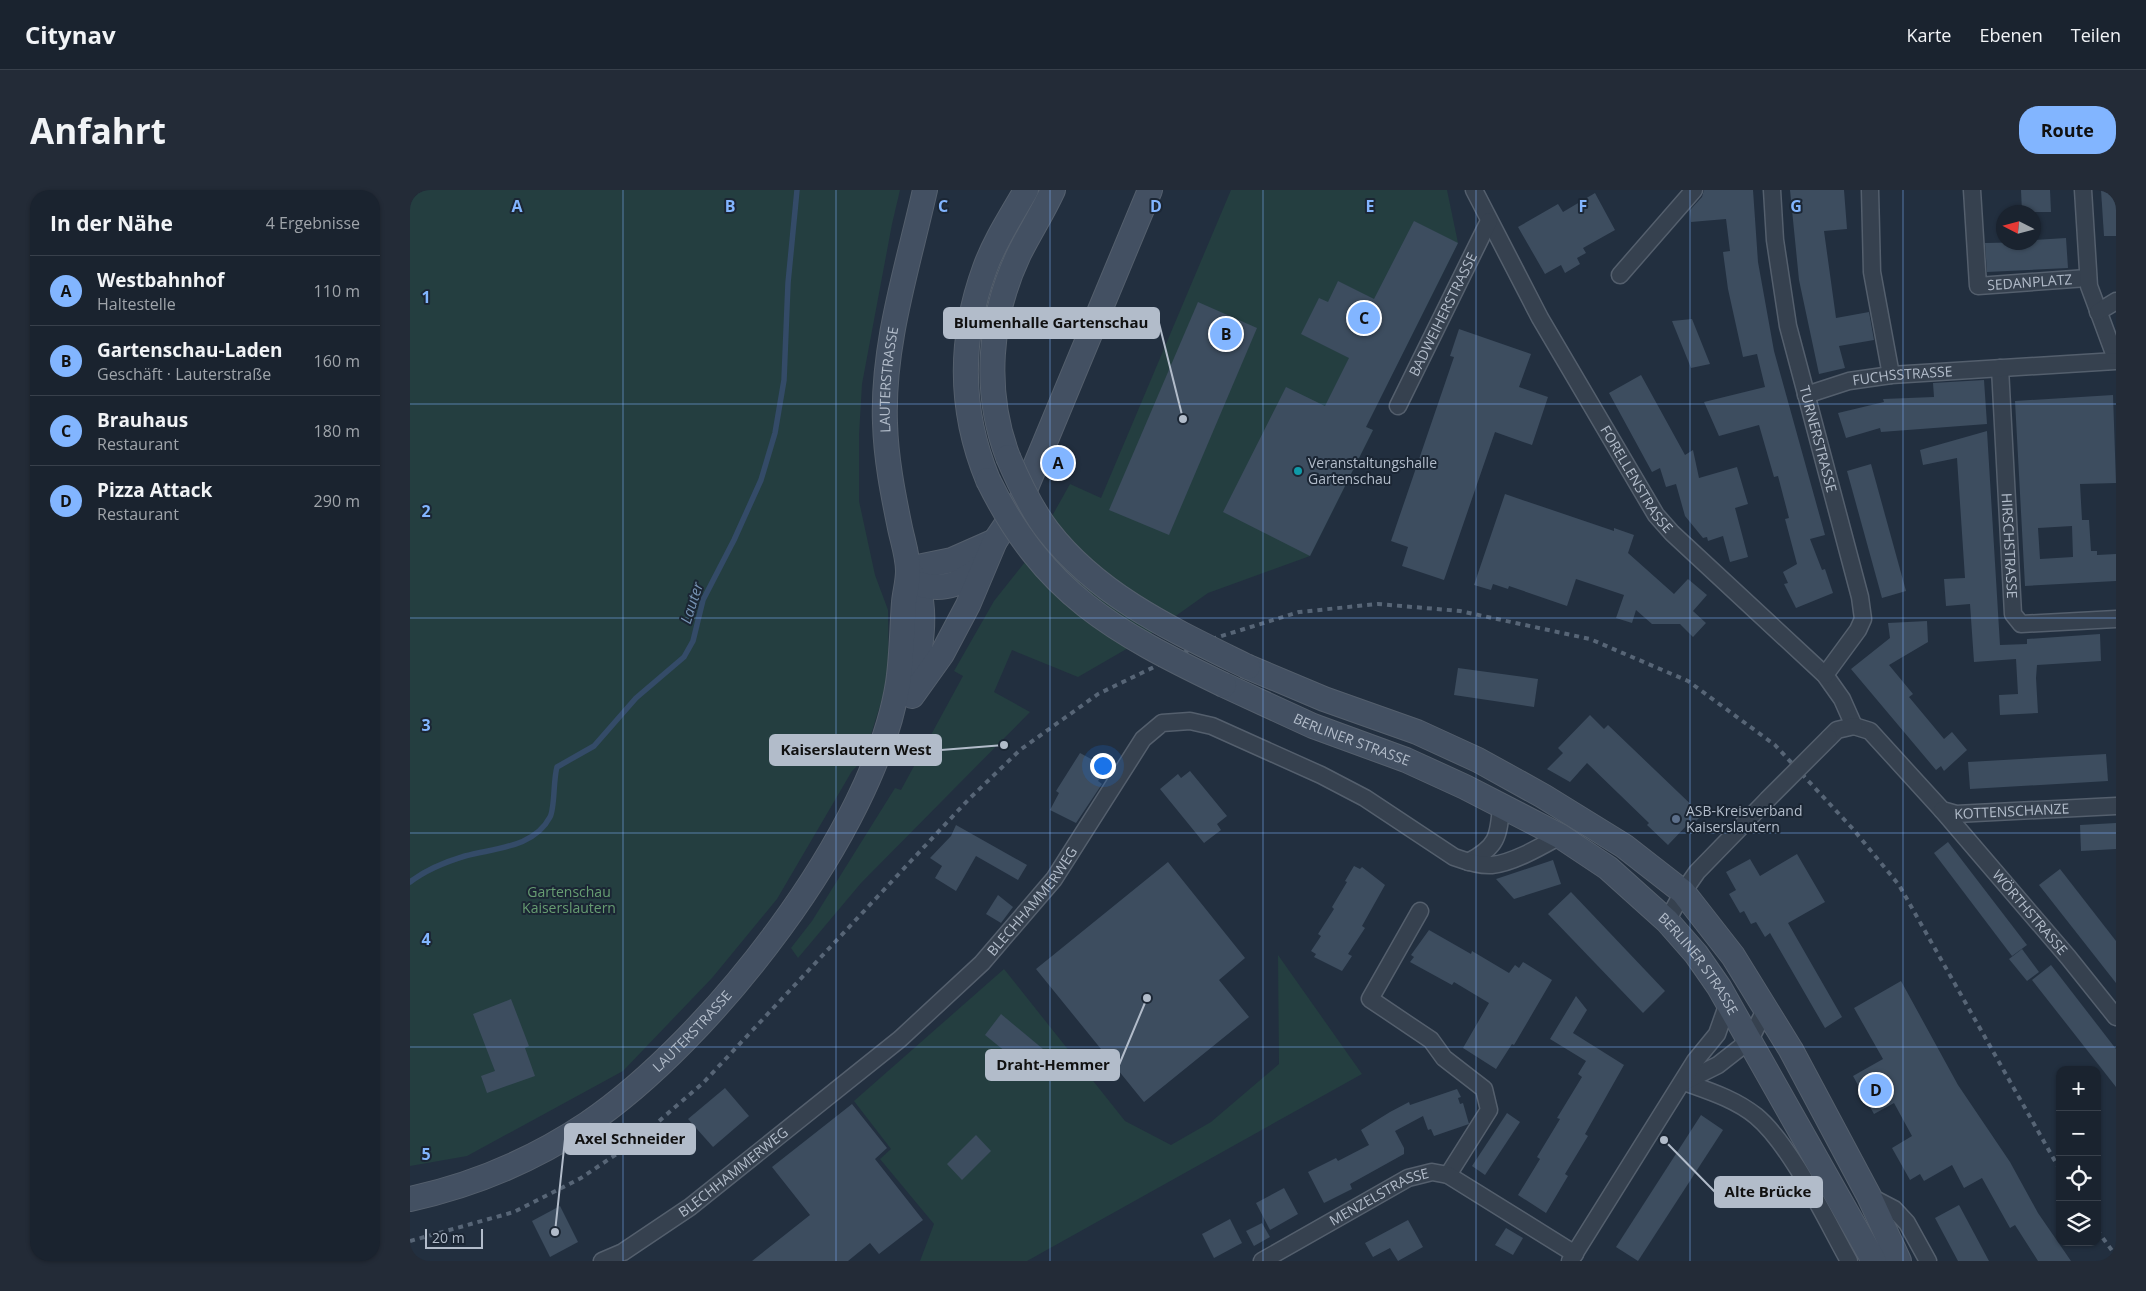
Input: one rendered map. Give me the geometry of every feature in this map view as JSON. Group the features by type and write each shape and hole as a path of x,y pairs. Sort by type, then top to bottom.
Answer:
{"main road":[{"name":"LAUTERSTRASSE","path":"410,1198 472,1182 546,1149 587,1124 618,1101 684,1042 737,982 793,908 839,835 878,757 890,740 912,696 920,643 921,606 889,465 885,397 894,332 926,190"},
{"name":"BERLINER STRASSE","path":"1026,190 1003,230 986,267 974,304 968,339 966,387 970,425 988,480 1029,550 1071,594 1130,637 1313,726 1406,760 1501,805 1560,836 1608,868 1667,921 1696,954 1750,1040 1874,1261"},
{"name":"BERLINER STRASSE","path":"1053,190 1014,266 1003,296 995,332 992,366 994,403 1000,436 1008,457 1036,513 1052,536 1079,566 1107,590 1184,636 1248,667 1324,699 1417,732 1478,760 1543,796 1624,846 1683,892 1733,956 1791,1050 1869,1196 1899,1261"},
{"path":"913,577 942,587 958,584 968,578 991,551 1008,524 1026,489 1150,190"},
{"path":"912,696 935,665 968,605 991,551"},
{"name":"LAUTERSTRASSE","path":"878,757 898,684 913,577"}],"street":[{"name":"FORELLENSTRASSE","path":"1474,190 1540,318 1656,516 1825,674 1842,699 1854,726"},
{"path":"1620,275 1694,190"},
{"name":"TURNERSTRASSE","path":"1772,190 1775,240 1784,302 1806,396 1860,597 1863,619 1858,630 1825,674"},
{"path":"1870,190 1872,272 1891,374"},
{"name":"SEDANPLATZ","path":"1972,190 1978,286 2087,278"},
{"path":"2000,368 2116,360 2087,278 2083,190"},
{"name":"BADWEIHERSTRASSE","path":"1398,406 1489,221"},
{"path":"2098,312 2116,301"},
{"name":"FUCHSSTRASSE","path":"1806,396 1850,381 1891,374 2000,368"},
{"name":"HIRSCHSTRASSE","path":"2000,368 2013,614 2021,624 2116,620"},
{"name":"BLECHHAMMERWEG","path":"602,1261 623,1252 690,1207 900,1039 982,964 1054,879 1143,738 1162,723 1190,721 1212,726 1264,748 1365,798 1454,858 1468,862 1492,865 1538,848 1560,836"},
{"path":"1667,921 1683,892 1703,865 1838,730 1854,726"},
{"name":"KOTTENSCHANZE","path":"1854,726 1870,730 1942,810 1956,814 2116,806"},
{"path":"1468,862 1485,853 1496,838 1500,826 1501,805"},
{"name":"WÖRTHSTRASSE","path":"1942,810 2068,957 2116,1018"},
{"path":"1420,911 1370,999 1431,1040 1444,1058 1484,1089 1489,1110 1448,1175"},
{"path":"1572,1257 1684,1082 1695,1061 1717,1034 1728,1003"},
{"path":"1684,1082 1718,1065 1750,1040 1766,1008"},
{"path":"1684,1082 1724,1096 1756,1116 1793,1162 1849,1261"},
{"name":"MENZELSTRASSE","path":"1262,1261 1408,1178 1432,1172 1448,1175 1572,1257"},
{"path":"1869,1196 1894,1209 1907,1223 1928,1261"}],"green space":[{"name":"Gartenschau Kaiserslautern","path":"410,190 900,190 862,384 859,435 859,501 875,575 888,610 889,677 863,760 852,771 777,899 712,978 623,1071 467,1156 410,1166"},
{"path":"1231,190 1447,190 1458,243 1371,416 1362,425 1373,430 1310,556 1208,593 1142,640 1078,677 1012,650 994,692 1030,712 861,883 798,958 791,948 812,921 895,788 901,790 963,676 954,671 994,601 1029,557 1070,484 1101,498"},
{"path":"1278,955 1362,1074 1027,1261 920,1261 934,1224 880,1159 891,1149 854,1101 1004,969 1125,1121 1171,1145 1211,1122 1279,1064"}],"building":[{"path":"1704,190 1753,190 1758,262 1774,351 1825,535 1810,539 1822,570 1825,569 1833,593 1796,608 1784,584 1788,583 1783,572 1797,564 1785,519 1789,518 1778,476 1774,477 1759,425 1719,436 1704,402 1765,387 1757,354 1743,357 1728,289 1723,252 1730,251 1726,219 1691,222 1690,210 1702,197"},
{"path":"1790,190 1844,190 1847,229 1824,231 1836,318 1869,312 1874,340 1839,346 1845,368 1819,374 1799,280"},
{"path":"2021,190 2050,190 2051,212 2041,212 2041,205 2022,205"},
{"path":"2101,190 2116,190 2116,236 2104,236"},
{"path":"1595,193 1615,230 1583,248 1586,253 1577,258 1580,264 1565,273 1561,265 1545,274 1518,227 1558,204 1563,212"},
{"path":"1414,221 1458,243 1366,427 1373,430 1310,556 1223,512 1286,387 1325,406 1349,358 1301,334 1319,298 1328,302 1338,281 1374,299"},
{"path":"2066,238 2068,268 1987,272 1985,243 1996,243 1996,250 2041,250 2041,240"},
{"path":"1198,302 1257,328 1169,535 1109,510"},
{"path":"1692,319 1710,364 1691,368 1672,321"},
{"path":"1459,329 1531,354 1519,387 1548,397 1532,445 1495,432 1444,580 1402,566 1408,547 1391,541 1454,357 1450,356"},
{"path":"1641,375 1685,455 1693,450 1699,478 1737,467 1748,504 1735,508 1748,557 1730,562 1723,536 1708,541 1707,537 1703,538 1685,516 1676,484 1666,487 1660,468 1652,472 1609,393"},
{"path":"1984,380 1987,424 1881,432 1880,428 1846,438 1838,413 1884,402 1883,399 1934,397 1933,383"},
{"path":"2113,395 2116,483 2080,484 2082,520 2089,520 2091,551 2097,551 2097,555 2116,554 2116,581 2025,586 2015,401","holes":["2072,526 2073,557 2040,559 2038,528"]},
{"path":"1987,431 2000,645 2027,644 2027,639 2100,634 2101,661 2037,665 2038,713 2000,715 1999,695 2018,694 2016,659 1974,662 1970,604 1946,606 1944,579 1965,578 1957,458 1923,465 1920,450"},
{"path":"1871,464 1906,591 1882,598 1847,471"},
{"path":"1505,494 1614,531 1614,528 1634,535 1628,553 1674,594 1688,579 1707,595 1693,611 1706,623 1693,637 1680,624 1652,624 1636,610 1632,623 1616,618 1624,595 1576,579 1567,606 1509,586 1508,589 1493,584 1491,590 1474,585"},
{"path":"1927,621 1928,642 1889,665 1913,694 1909,697 1944,739 1952,732 1967,750 1944,771 1941,766 1936,770 1851,669 1890,638 1888,623"},
{"path":"1458,668 1538,679 1534,707 1454,695"},
{"path":"1590,715 1604,729 1608,725 1702,815 1690,827 1688,824 1668,845 1647,825 1649,823 1587,763 1570,782 1547,769 1563,753 1558,748"},
{"path":"1080,753 1106,767 1098,781 1102,784 1076,823 1050,810 1059,793 1056,791"},
{"path":"2106,754 2108,781 1970,789 1968,762"},
{"path":"1190,771 1227,816 1217,824 1221,830 1204,843 1160,789 1178,774 1181,778"},
{"path":"2116,823 2116,849 2081,851 2080,825"},
{"path":"956,825 1027,865 1018,880 976,856 956,891 935,878 942,866 930,858 951,836"},
{"path":"1948,842 2027,945 2012,956 1934,853"},
{"path":"1797,854 1825,902 1788,923 1842,1017 1825,1028 1770,933 1765,937 1756,922 1751,924 1744,911 1740,913 1729,894 1736,890 1726,872 1750,859 1760,876"},
{"path":"1553,860 1561,884 1514,899 1496,879"},
{"path":"1168,862 1245,958 1219,980 1249,1017 1144,1102 1036,969"},
{"path":"1354,866 1360,869 1362,867 1385,885 1362,926 1365,928 1348,954 1352,956 1342,971 1314,957 1316,954 1311,951 1321,936 1318,934 1334,909 1332,907"},
{"path":"2060,869 2116,941 2116,983 2039,885"},
{"path":"1571,892 1665,991 1643,1013 1548,914"},
{"path":"998,895 1013,907 1001,923 986,914"},
{"path":"1429,930 1471,954 1472,951 1509,973 1515,965 1519,968 1523,962 1552,980 1514,1045 1512,1044 1496,1069 1463,1048 1489,1003 1454,982 1452,985 1410,962 1414,957 1411,955"},
{"path":"2022,949 2039,972 2027,981 2009,959"},
{"path":"2051,965 2116,1049 2116,1087 2101,1066 2032,980"},
{"path":"1901,981 1958,1085 2010,1162 2038,1213 2056,1239 2056,1246 2061,1246 2071,1261 2038,1261 2015,1225 2010,1228 1982,1178 1964,1188 1952,1165 1924,1181 1920,1174 1910,1180 1892,1148 1912,1136 1894,1103 1874,1114 1853,1076 1883,1059 1854,1008"},
{"path":"1576,996 1587,1010 1573,1033 1624,1065 1585,1134 1588,1136 1565,1174 1568,1176 1546,1213 1518,1195 1540,1159 1537,1157 1560,1119 1557,1118 1582,1077 1578,1074 1586,1061 1550,1039"},
{"path":"511,999 529,1046 525,1048 535,1076 487,1093 481,1076 495,1071 473,1014"},
{"path":"1001,1014 1043,1049 1027,1069 985,1035"},
{"path":"725,1088 749,1116 713,1147 688,1119"},
{"path":"1457,1089 1461,1097 1458,1098 1460,1104 1463,1103 1469,1124 1434,1136 1431,1129 1428,1130 1423,1116 1395,1131 1404,1148 1404,1154 1350,1184 1352,1189 1324,1203 1308,1172 1336,1158 1338,1161 1369,1145 1361,1130 1390,1112 1409,1102 1410,1105"},
{"path":"852,1104 887,1148 875,1159 923,1220 879,1254 870,1243 848,1261 752,1261 810,1215 772,1167"},
{"path":"1507,1113 1520,1122 1485,1175 1472,1166"},
{"path":"1701,1115 1723,1130 1638,1261 1616,1247"},
{"path":"976,1135 991,1151 962,1180 947,1164"},
{"path":"1284,1188 1298,1214 1270,1230 1256,1203"},
{"path":"1959,1205 1989,1261 1958,1261 1935,1218"},
{"path":"560,1206 578,1242 550,1257 532,1221"},
{"path":"1230,1219 1242,1243 1214,1258 1202,1234"},
{"path":"1408,1220 1423,1247 1398,1261 1390,1248 1373,1257 1365,1243"},
{"path":"1262,1223 1270,1237 1254,1246 1246,1231"},
{"path":"1506,1228 1523,1238 1513,1255 1495,1245"}],"waterway":[{"name":"Lauter","path":"410,882 443,863 512,845 534,835 543,827 552,813 557,767 594,746 636,698 684,657 693,641 703,600 734,540 761,480 775,433 784,380 788,283 797,190"}],"railway":[{"path":"410,1241 514,1212 581,1178 636,1141 704,1082 968,800 1020,750 1098,694 1212,639 1299,612 1378,604 1460,611 1590,639 1688,681 1775,745 1853,829 1899,885 2056,1163"},
{"path":"2101,1235 2116,1256"}],"place":[{"name":"Brauhaus","path":"1364,318"},
{"name":"Gartenschau-Laden","path":"1226,334"},
{"name":"Blumenhalle Gartenschau","path":"1183,419"},
{"name":"Westbahnhof","path":"1058,463"},
{"name":"Veranstaltungshalle Gartenschau","path":"1298,471"},
{"name":"Kaiserslautern West","path":"1004,745"},
{"name":"ASB-Kreisverband Kaiserslautern","path":"1676,819"},
{"name":"Draht-Hemmer","path":"1147,998"},
{"name":"Pizza Attack","path":"1876,1090"},
{"name":"Alte Brücke","path":"1664,1140"},
{"name":"Axel Schneider","path":"555,1232"}]}
